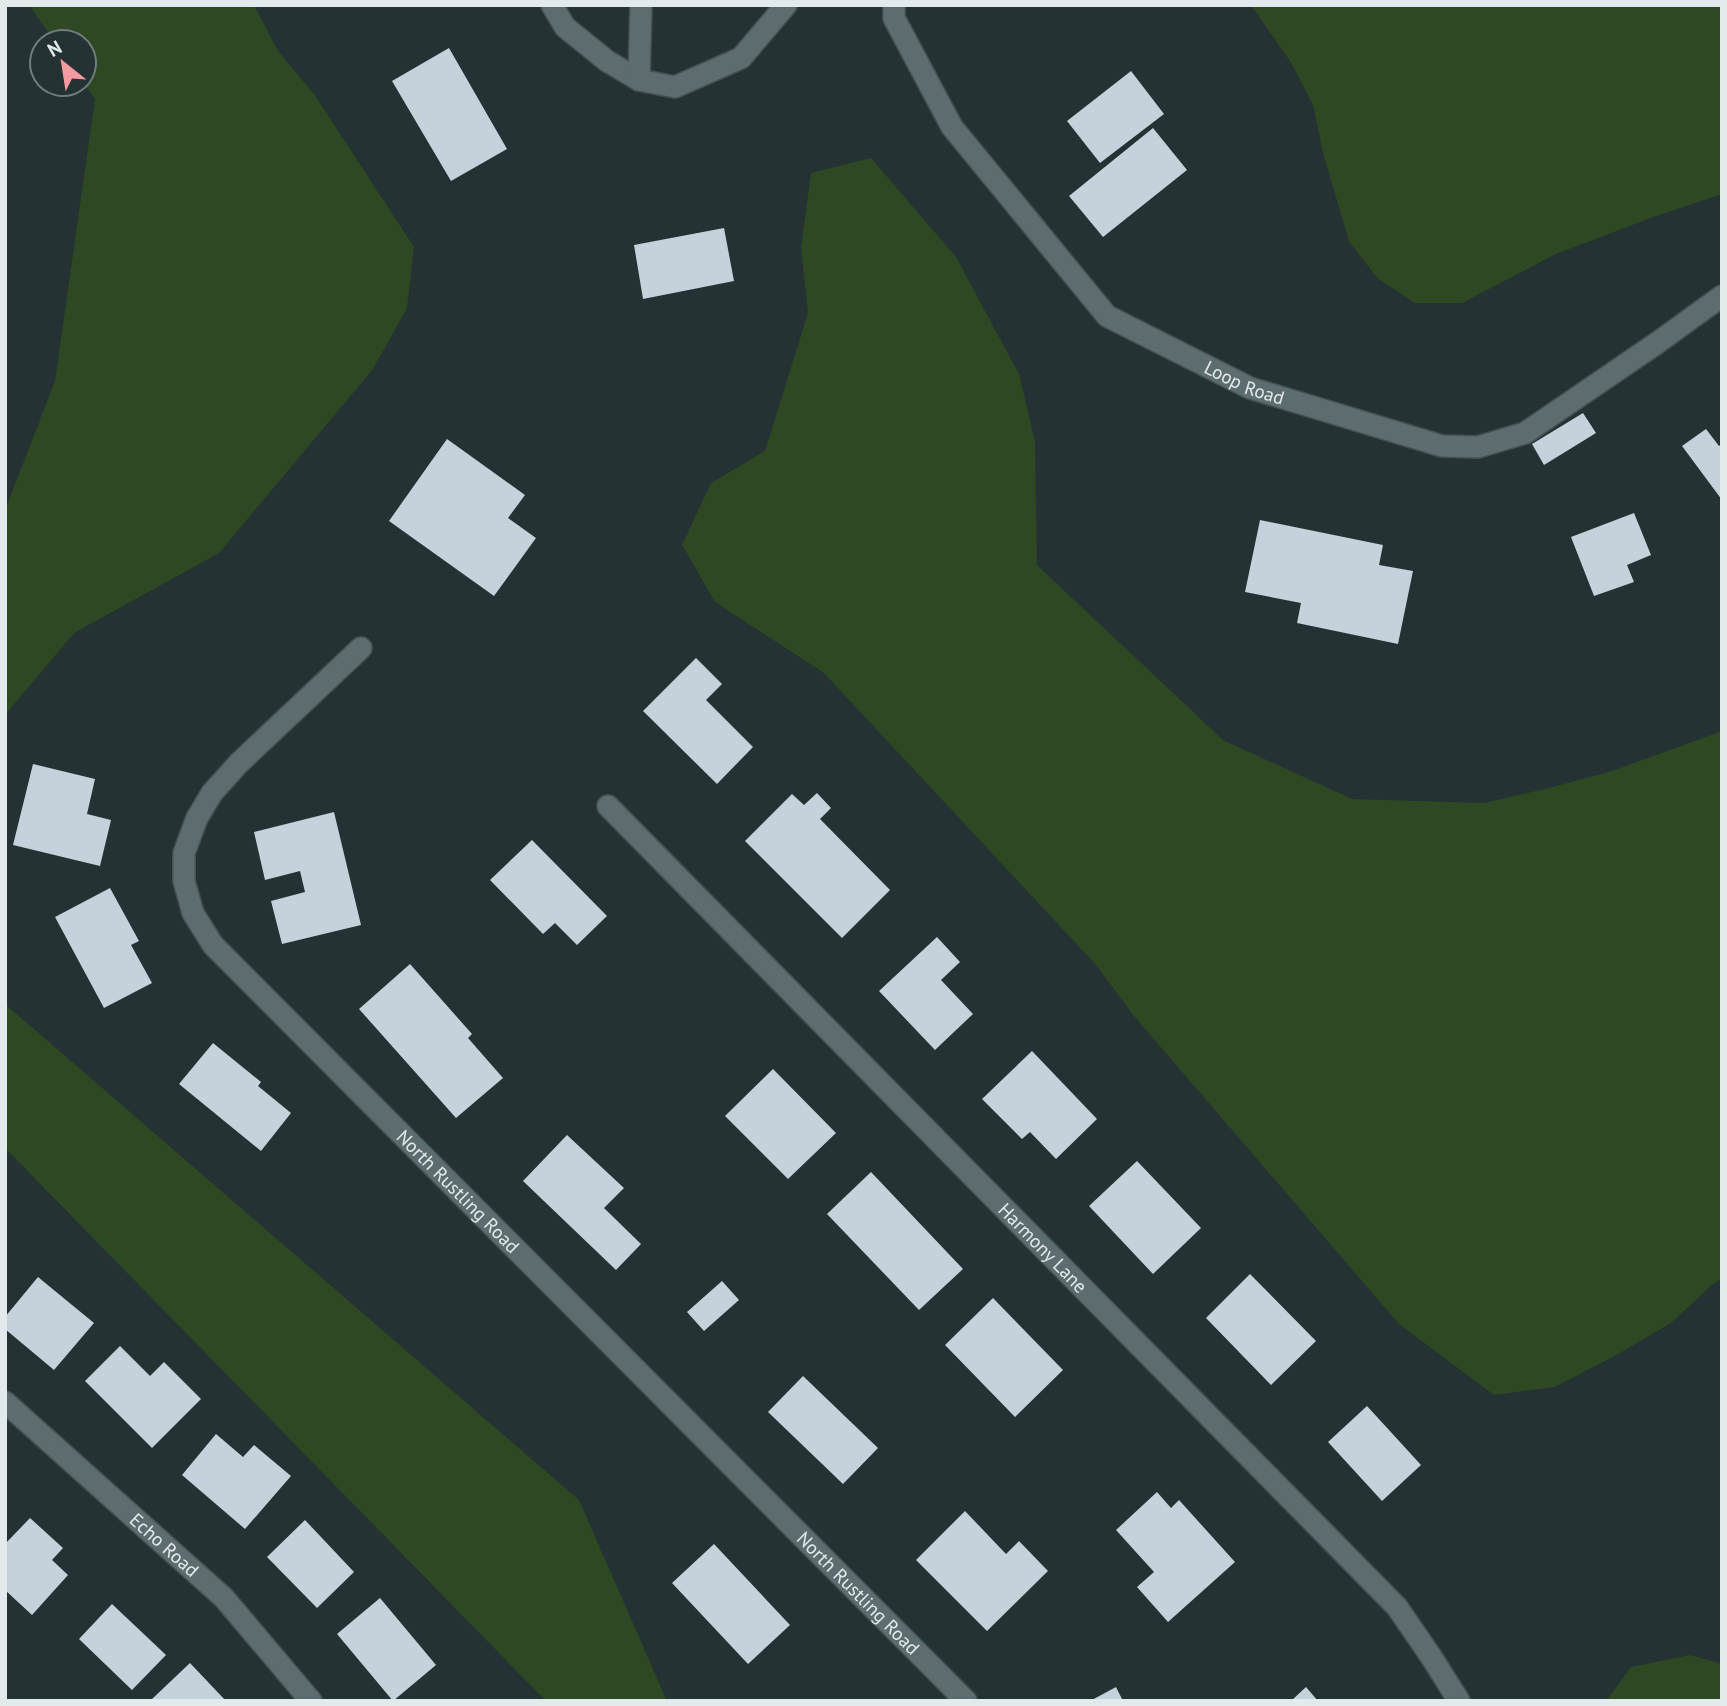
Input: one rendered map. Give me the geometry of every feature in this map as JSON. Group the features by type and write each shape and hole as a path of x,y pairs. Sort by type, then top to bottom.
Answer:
{"street":[{"path":"552,5 565,27 607,61 639,80 675,87 741,58 786,5"},
{"path":"639,80 641,5"},
{"name":"Loop Road","path":"894,5 894,18 951,127 1107,316 1250,388 1442,446 1478,447 1525,433 1722,296"},
{"name":"North Rustling Road","path":"361,648 239,763 212,793 197,818 184,853 184,881 194,913 213,945 966,1701"},
{"name":"Harmony Lane","path":"608,806 1397,1606 1459,1701"},
{"name":"Echo Road","path":"5,1402 224,1598 311,1701"}],"green space":[{"path":"29,5 254,5 278,51 314,94 414,247 407,308 373,369 219,553 74,633 5,715 5,510 55,381 94,98 98,98 98,28 45,28"},
{"path":"1251,5 1722,5 1722,194 1556,254 1462,303 1415,303 1377,278 1349,241 1323,153 1313,105 1292,64"},
{"path":"871,158 956,257 1019,374 1035,441 1037,565 1223,740 1352,799 1484,803 1612,771 1722,731 1722,1279 1671,1323 1554,1387 1494,1395 1399,1324 1134,1016 1096,965 824,673 715,602 682,545 711,483 765,451 808,313 801,248 811,173"},
{"path":"5,1004 579,1500 667,1701 546,1701 5,1148"},
{"path":"1690,1655 1722,1664 1722,1701 1606,1701 1631,1667"}],"building":[{"path":"449,48 507,149 451,181 392,81"},
{"path":"1131,71 1164,114 1100,163 1067,121"},
{"path":"1153,128 1187,170 1103,237 1069,196"},
{"path":"724,228 734,281 643,299 634,245"},
{"path":"1583,413 1596,433 1544,465 1532,444"},
{"path":"1706,429 1719,446 1722,444 1722,500 1682,446"},
{"path":"447,439 525,495 508,518 536,538 494,596 389,521"},
{"path":"1634,513 1651,555 1627,565 1634,582 1594,596 1571,537"},
{"path":"1260,520 1383,545 1379,565 1413,571 1398,644 1297,623 1301,603 1245,592"},
{"path":"696,658 722,684 706,700 753,747 717,784 643,711"},
{"path":"33,764 95,779 87,814 111,820 100,866 13,845"},
{"path":"817,793 831,808 820,819 890,890 842,938 745,841 792,794 804,805"},
{"path":"334,812 361,925 282,944 271,901 305,892 300,871 265,880 254,832"},
{"path":"532,840 607,916 577,945 555,923 543,934 490,880"},
{"path":"110,888 139,941 131,945 152,983 104,1008 55,917"},
{"path":"937,937 960,962 941,980 973,1014 935,1050 879,991"},
{"path":"410,964 472,1034 468,1038 503,1078 456,1118 359,1009"},
{"path":"213,1043 261,1082 258,1086 291,1113 261,1151 179,1084"},
{"path":"1032,1051 1097,1119 1056,1159 1030,1132 1022,1139 982,1099"},
{"path":"773,1069 836,1133 788,1179 725,1116"},
{"path":"567,1135 624,1188 604,1208 641,1244 616,1270 523,1181"},
{"path":"1137,1161 1201,1228 1153,1274 1089,1206"},
{"path":"871,1172 963,1269 919,1310 827,1214"},
{"path":"1250,1274 1316,1341 1271,1385 1206,1318"},
{"path":"38,1277 94,1323 54,1370 5,1329 5,1317"},
{"path":"722,1281 739,1300 704,1331 687,1312"},
{"path":"993,1298 1063,1370 1015,1417 945,1345"},
{"path":"120,1346 150,1376 164,1362 201,1399 152,1448 85,1381"},
{"path":"803,1376 878,1448 843,1484 768,1412"},
{"path":"1367,1406 1421,1465 1382,1501 1328,1442"},
{"path":"216,1434 243,1457 254,1445 291,1476 245,1529 182,1475"},
{"path":"1157,1492 1171,1508 1179,1500 1235,1562 1168,1622 1137,1587 1154,1572 1116,1530"},
{"path":"965,1511 1006,1554 1019,1541 1048,1571 987,1631 916,1560"},
{"path":"30,1518 63,1548 52,1560 68,1575 32,1615 5,1590 5,1544"},
{"path":"305,1520 354,1572 317,1608 267,1557"},
{"path":"714,1544 790,1625 748,1664 672,1583"},
{"path":"380,1598 436,1665 393,1701 337,1634"},
{"path":"112,1604 166,1655 132,1690 79,1639"},
{"path":"190,1663 226,1701 153,1701 152,1699"},
{"path":"1116,1687 1123,1701 1090,1701"},
{"path":"1306,1687 1318,1701 1291,1701"}]}
